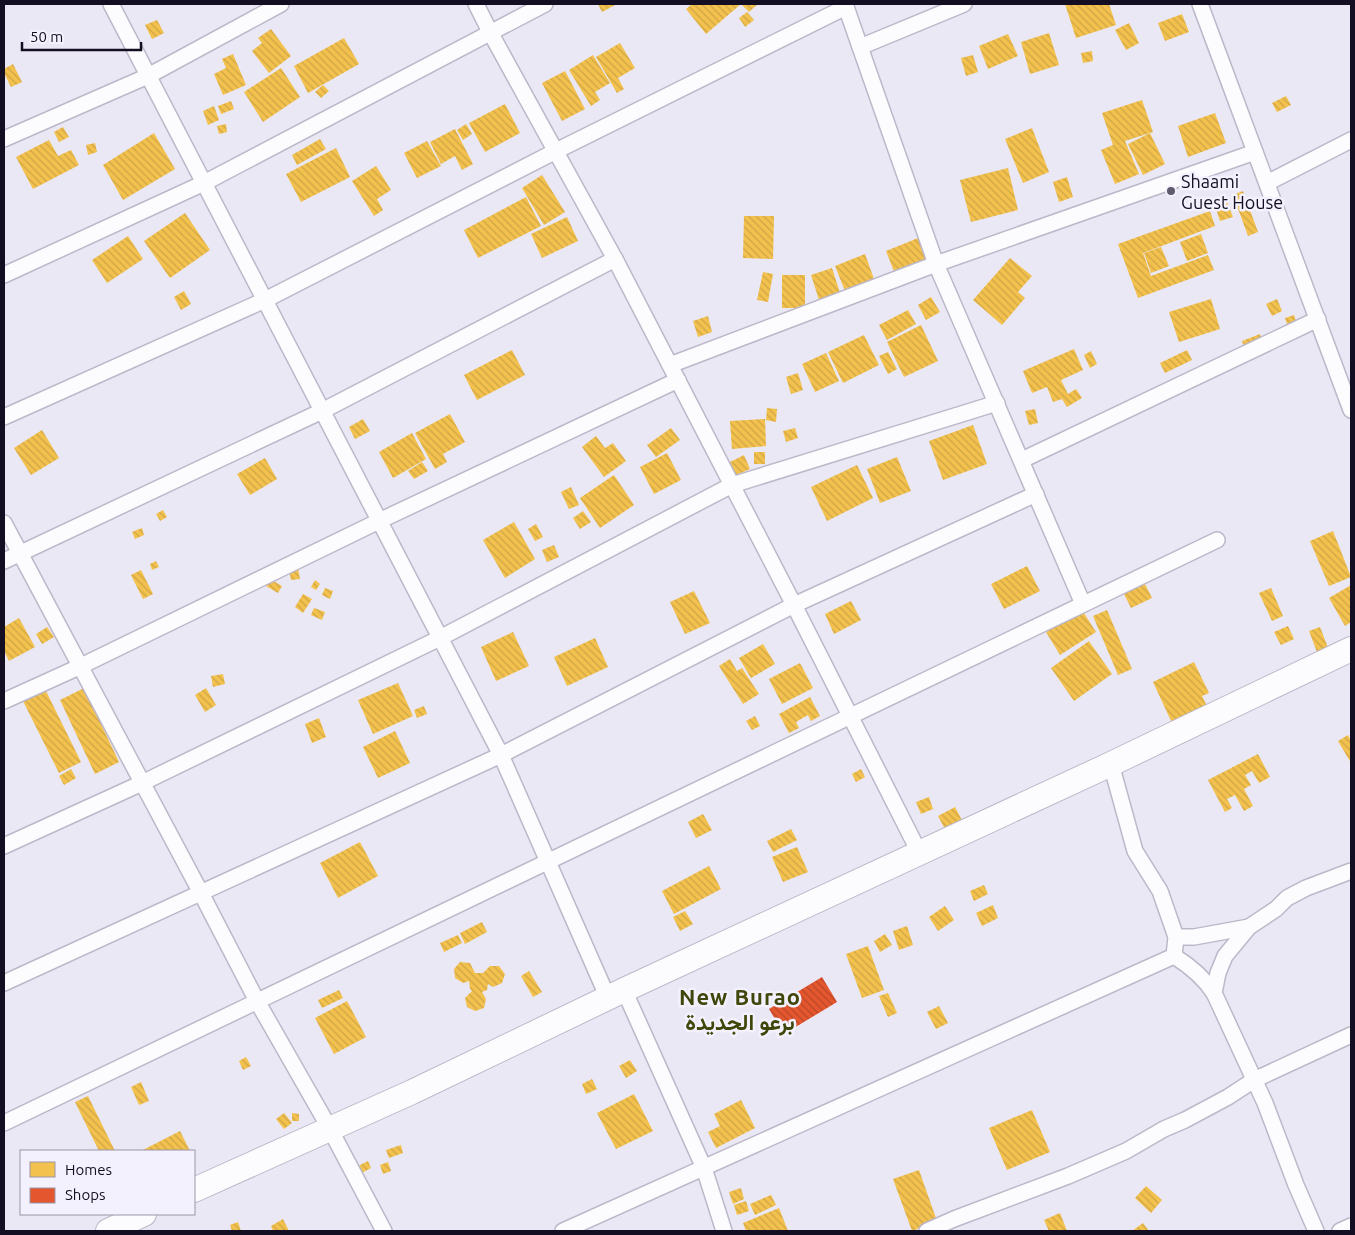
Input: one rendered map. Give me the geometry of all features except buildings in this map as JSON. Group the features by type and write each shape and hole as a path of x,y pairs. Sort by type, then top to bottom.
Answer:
{"highway":[{"path":"195,1190 412,1092 919,852 1112,764 1351,649"},
{"path":"108,1231 142,1215"}],"street":[{"path":"111,4 501,755 548,862 704,1168 724,1231"},
{"path":"4,140 148,76 281,4"},
{"path":"476,4 615,259 919,852"},
{"path":"4,275 204,183 545,4"},
{"path":"860,47 964,4"},
{"path":"1200,4 1351,410"},
{"path":"4,417 265,300 846,5 936,264 1083,604"},
{"path":"1267,183 1351,140"},
{"path":"670,365 936,264 1255,152"},
{"path":"4,561 322,411 615,259"},
{"path":"1022,460 1318,319"},
{"path":"4,701 79,667 380,521 678,380"},
{"path":"4,846 142,783 440,638 732,485 997,404"},
{"path":"4,983 501,755 794,605 1036,494"},
{"path":"4,523 257,1001 330,1129 384,1231"},
{"path":"4,1123 1217,540"},
{"path":"1112,764 1136,851 1160,891 1176,937 1174,956"},
{"path":"1214,994 1218,973 1225,956 1249,927 1276,909 1287,898 1306,888 1351,871"},
{"path":"1176,937 1194,937 1249,927"},
{"path":"1174,956 1186,963 1208,983 1214,994 1254,1080 1316,1231"},
{"path":"563,1231 1174,956"},
{"path":"927,1231 957,1225 1126,1151 1164,1129 1228,1097 1254,1080 1351,1035"},
{"path":"1340,1231 1351,1226"}],"place":[{"name":"Shaami Guest House","path":"1171,191"}],"district":[{"name":"New Burao برعو الجديدة","path":"740,1008"}]}
